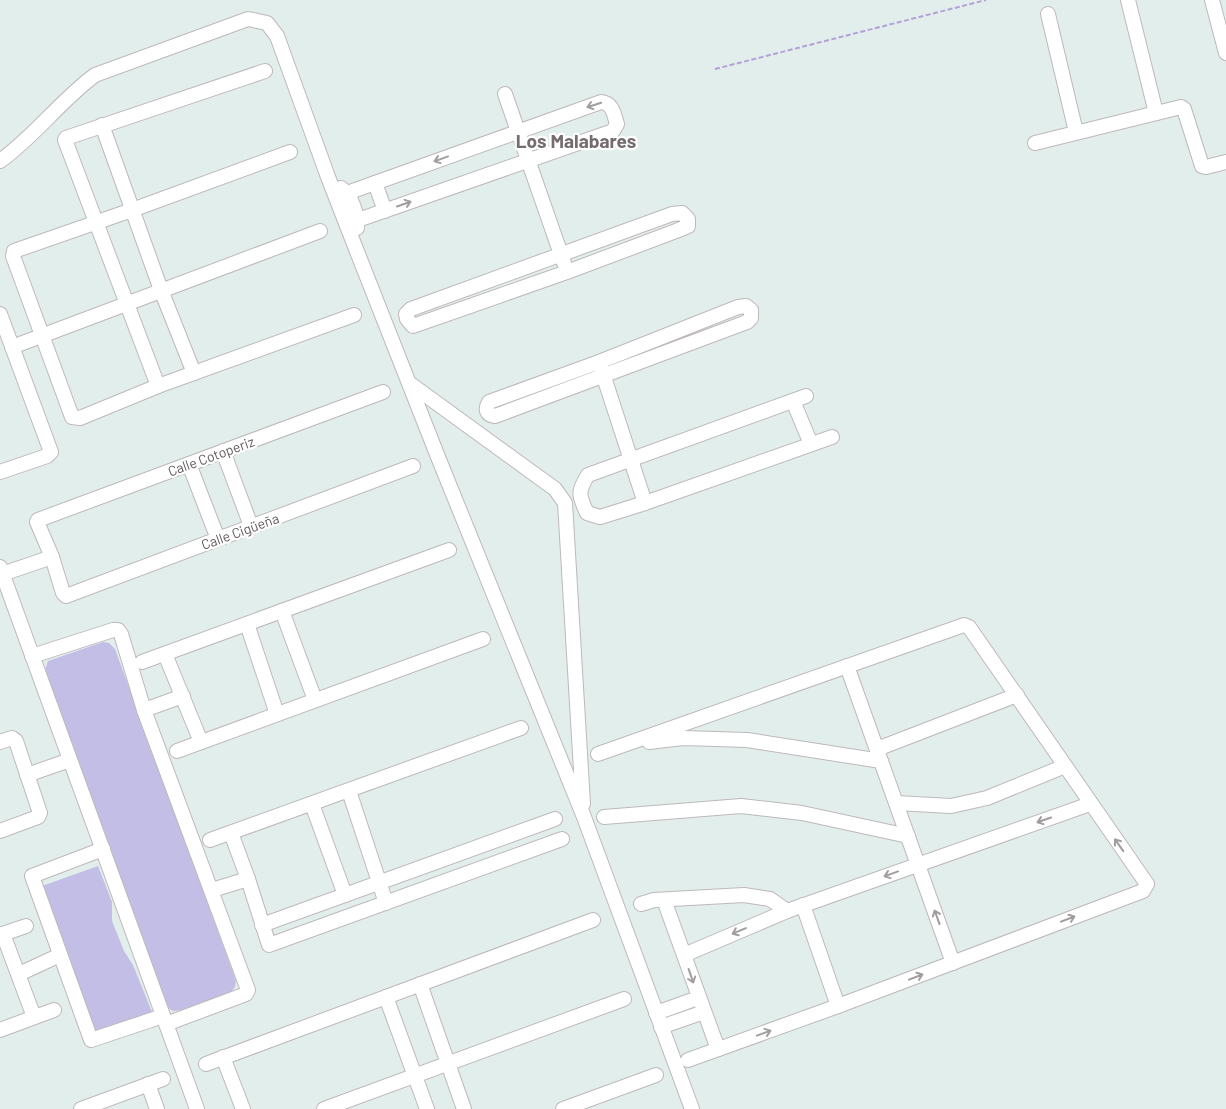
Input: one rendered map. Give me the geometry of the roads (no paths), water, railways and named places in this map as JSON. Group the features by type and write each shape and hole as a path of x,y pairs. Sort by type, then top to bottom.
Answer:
{"street":[{"path":"1128,0 1156,113"},
{"path":"1212,0 1226,53"},
{"path":"1048,14 1076,132"},
{"path":"0,161 18,148 74,90 95,75 248,19 267,23 277,36 328,177 408,382 584,817 692,1109"},
{"path":"158,386 65,140 102,125 265,71"},
{"path":"504,94 567,272"},
{"path":"347,193 601,102 610,105 618,124 614,131 358,220"},
{"path":"1034,142 1183,107 1202,166 1206,167 1226,162"},
{"path":"102,125 161,290 194,373"},
{"path":"290,152 14,251 13,253 72,417 80,418 158,386 354,315"},
{"path":"328,177 347,193 358,220 356,249"},
{"path":"375,183 385,211"},
{"path":"682,213 688,218 688,226 567,272 413,326 407,320 406,314 411,309 561,254 672,214 682,213"},
{"path":"12,346 320,231"},
{"path":"746,306 751,310 752,318 747,322 604,376 495,416 487,412 486,407 489,402 599,362 738,307 746,306"},
{"path":"0,314 51,452 47,456 0,472"},
{"path":"599,362 644,503"},
{"path":"408,382 555,489 565,503 584,817"},
{"name":"Calle Cotoperiz","path":"52,558 37,522 38,520 383,392"},
{"path":"811,444 799,399 588,476 580,487 581,499 587,513 600,517 832,437"},
{"path":"223,451 251,526"},
{"path":"189,464 218,539"},
{"name":"Calle Cigüeña","path":"52,558 63,593 66,596 413,466"},
{"path":"565,503 581,499"},
{"path":"142,662 449,550"},
{"path":"52,558 1,570 4,592 32,656 197,1109"},
{"path":"282,611 315,700"},
{"path":"247,624 277,714"},
{"path":"598,754 964,625 969,627 1147,884 1143,891 838,1006 688,1060"},
{"path":"32,656 118,630 144,710 212,890 248,992 165,1020 91,1040 32,876 103,849"},
{"path":"177,751 483,638"},
{"path":"164,654 201,742"},
{"path":"847,666 953,963"},
{"path":"624,745 683,738 747,740 879,755 1017,695"},
{"path":"144,710 183,696"},
{"path":"210,840 521,728"},
{"path":"0,742 12,738 16,741 40,816 0,831"},
{"path":"27,775 70,760"},
{"path":"896,803 952,806 987,798 1065,766"},
{"path":"349,791 386,903"},
{"path":"312,804 344,896"},
{"path":"684,955 803,905 1090,804"},
{"path":"604,817 742,806 802,813 908,836"},
{"path":"262,925 555,819"},
{"path":"231,833 269,945 562,839"},
{"path":"212,890 248,879"},
{"path":"641,904 664,900 744,895 770,899 787,911"},
{"path":"664,900 718,1049"},
{"path":"803,905 838,1006"},
{"path":"206,1064 594,920"},
{"path":"26,926 1,934 19,974 34,1017"},
{"path":"19,974 60,955"},
{"path":"420,984 464,1109"},
{"path":"386,997 427,1109"},
{"path":"656,1013 698,998"},
{"path":"324,1109 624,999"},
{"path":"0,1030 54,1010"},
{"path":"661,1027 704,1012"},
{"path":"223,1058 243,1109"},
{"path":"563,1109 656,1075"},
{"path":"80,1109 163,1079"},
{"path":"148,1084 157,1109"}],"district":[{"name":"Los Malabares","path":"576,140"}]}
